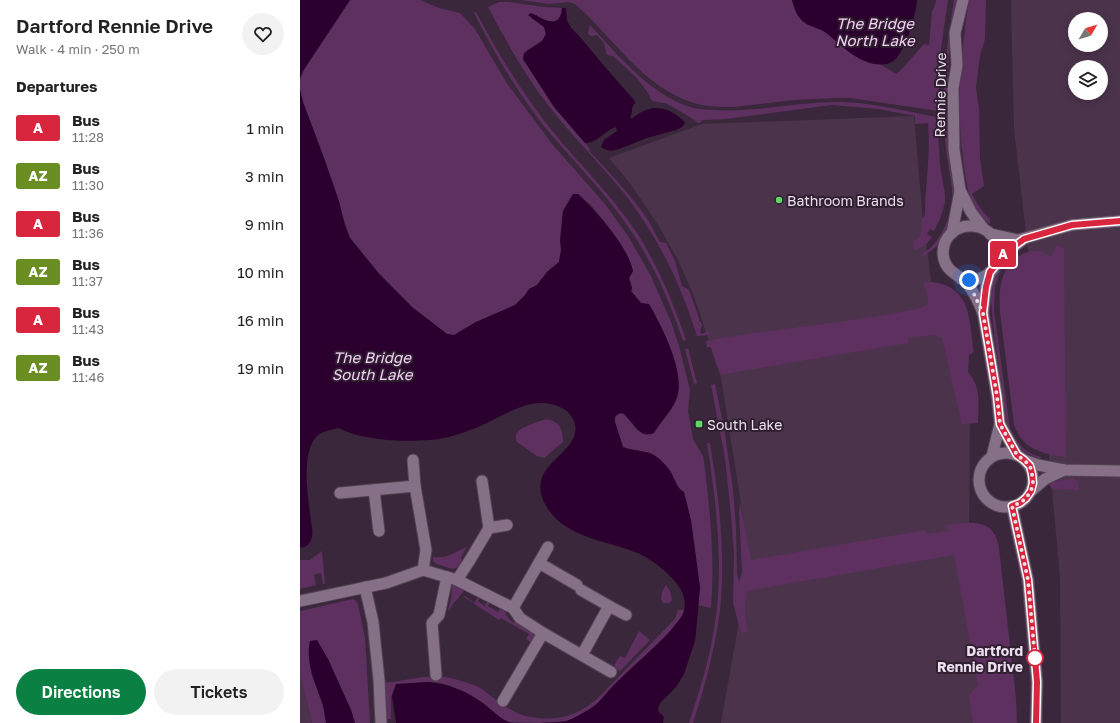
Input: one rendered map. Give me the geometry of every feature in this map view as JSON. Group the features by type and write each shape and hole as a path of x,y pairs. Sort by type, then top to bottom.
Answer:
{"street":[{"name":"Rennie Drive","path":"962,0 955,32 957,64 953,88 954,150 960,190 971,212 997,245 998,258 995,266 990,272 986,287 983,313"},
{"name":"Rennie Drive","path":"960,190 952,232 947,238 943,253 948,268 954,275 968,284 983,313 997,396 1000,424 996,446 992,456 985,462 980,470 978,478 984,496 992,503 1002,507 1012,506"},
{"path":"952,232 959,228 975,226 986,231 1018,240 1072,225 1120,221"},
{"path":"998,258 1024,239"},
{"path":"961,279 977,280 990,272"},
{"name":"Rennie Drive","path":"1000,424 1021,457 1030,466 1033,483 1031,491"},
{"path":"992,456 1000,453 1009,453 1038,465 1064,470 1120,471"},
{"path":"413,460 426,550 423,570"},
{"path":"1036,723 1037,682 1028,580 1012,506 1023,501 1031,491 1045,479 1064,470"},
{"path":"436,675 432,624 439,615 452,578 470,560 489,528 482,481"},
{"path":"340,493 416,486"},
{"path":"374,490 379,531"},
{"path":"489,528 507,525"},
{"path":"513,608 548,547"},
{"path":"539,563 626,616"},
{"path":"300,600 386,583 423,570 452,578 513,608 520,618 611,672"},
{"path":"365,587 373,622 379,680 381,723"},
{"path":"582,655 609,606"},
{"path":"504,702 543,633"}],"shaded area":[{"path":"350,0 420,0 439,8 460,13 475,29 506,82 553,145 605,204 628,236 651,276 671,322 679,346 690,390 688,411 693,439 703,456 708,498 712,552 711,608 698,605 700,587 679,489 670,470 641,451 623,447 615,422 615,417 622,413 637,430 654,433 676,400 679,389 678,377 672,351 649,304 641,303 631,291 632,288 629,278 633,271 627,256 611,230 591,205 578,194 573,194 563,211 559,262 547,272 537,285 529,289 515,305 476,322 454,335 447,334 412,307 379,273 350,238 324,158 303,102 300,91 300,79 303,71"},
{"path":"521,0 792,0 796,13 805,23 823,31 862,60 880,64 896,74 924,44 929,45 932,12 936,0 948,0 940,56 938,111 850,98 795,100 733,107 694,103 676,96 659,86 644,74 575,4 569,2 548,4"},
{"path":"954,0 957,0 949,54 947,108 949,143 956,192 951,221 936,247 923,257 923,253 933,245 942,233 952,206 952,190 944,127 944,95 949,32"},
{"path":"969,0 986,0 985,39 980,56 976,87 979,109 980,159 984,186 972,194 990,219 990,224 979,214 970,197 966,177 960,125 961,63"},
{"path":"1011,0 1120,0 1120,723 1061,723 1060,577 1039,346 1014,129"},
{"path":"499,2 562,8 559,18 553,21 545,20 536,15 531,18 544,27 546,34 542,41 527,50 523,59 554,107 590,149 589,151 635,202 648,220 660,242 666,243 675,261 682,286 689,290 699,321 702,325 700,331 702,334 708,331 708,335 697,336 676,279 647,225 614,181 557,116 523,69 488,7"},
{"path":"476,12 510,71 549,127 615,203 635,230 664,283 686,340 683,341 661,284 639,244 611,203 544,126 524,99 489,42 474,13"},
{"path":"590,25 645,81 670,98 684,105 699,109 746,110 809,103 853,102 877,105 937,117 940,165 945,203 934,231 930,229 927,234 932,237 925,246 915,250 913,241 919,238 922,218 925,215 929,146 928,123 915,124 915,116 878,109 832,105 726,119 702,120 698,123 665,103 652,101 637,78 613,56 607,55 604,43 597,35 591,36 588,34"},
{"path":"914,116 923,221 933,294 970,391 969,538 988,723 721,723 750,560 721,378 694,296 678,260 657,223 629,182 609,158 702,124"},
{"path":"1057,245 1064,248 1066,457 1041,452 1034,449 1023,440 1014,425 1000,312 1000,289 1007,267 1012,261 1024,253 1034,251 1040,251 1051,257"},
{"path":"1000,266 1002,267 995,286 994,310 1010,429 1022,447 1030,453 1041,457 1040,459 1024,452 1007,428 991,300 996,272"},
{"path":"931,282 944,285 954,290 961,297 966,306 974,352 969,355 968,372 977,390 979,403 978,423 962,424 942,338 933,335 908,338 908,343 724,374 721,374 717,366 711,347 707,347 706,341 760,332 867,318 921,308 928,304 928,297 923,283"},
{"path":"688,348 697,383 694,384 685,349"},
{"path":"715,384 724,428 733,490 736,527 737,573 739,582 742,572 739,512 740,502 751,560 926,530 927,534 948,531 947,525 960,523 974,523 986,526 995,535 999,548 1016,699 1017,723 973,723 969,695 978,685 954,555 746,591 745,612 748,632 741,633 733,603 734,552 731,515 725,458 711,385"},
{"path":"547,419 558,424 562,433 563,442 544,458 537,456 517,442 516,436 519,431 530,424"},
{"path":"707,443 710,443 719,506 722,547 722,589 718,625 709,667 693,723 689,723 701,686 713,636 718,601 718,533"},
{"path":"1073,478 1078,482 1079,490 1052,489 1048,483"},
{"path":"467,547 461,557 462,560 458,567 453,569 436,564 433,561 433,557 448,556"},
{"path":"322,551 325,584 323,584 321,573 314,575 316,585 300,589 300,560 310,560"},
{"path":"666,585 670,591 672,600 669,603 663,603 661,600 662,592"},
{"path":"452,586 458,586 465,589 449,611 448,610"},
{"path":"465,596 474,603 479,596 481,597 478,601 484,606 489,599 491,600 488,606 498,612 503,604 505,606 506,615 512,622 522,623 537,631 533,644 526,639 529,634 501,618 499,620 464,597"},
{"path":"353,599 358,604 365,638 370,723 355,723 351,710 328,659 311,673 323,706 326,723 312,723 300,673 300,611"},
{"path":"678,610 684,610 682,616 666,636 616,683 595,706 568,721 540,723 508,722 502,719 483,703 448,685 429,682 409,683 393,690 392,696 391,695 391,719 384,719 383,683 436,676 454,679 476,686 506,707 521,715 537,718 568,716 585,708 600,696 675,619"},
{"path":"639,631 650,640 620,671 614,668 614,665 620,656 625,658"},
{"path":"300,673 312,723 300,723"}],"water":[{"path":"300,0 350,0 303,71 300,79"},
{"name":"The Bridge North Lake","path":"792,0 917,0 909,34 897,58 886,64 878,64 859,58 849,52 823,31 803,22 796,12"},
{"path":"562,8 566,8 567,21 572,29 634,100 635,103 632,108 630,118 633,118 646,110 658,108 664,109 670,111 683,120 685,123 682,127 611,151 601,147 604,140 617,131 616,127 598,139 585,143 554,107 523,59 524,53 542,41 546,34 544,27 528,15 531,13 546,20 554,21 558,20 561,15"},
{"name":"The Bridge South Lake","path":"300,89 303,102 339,201 345,226 350,238 379,274 412,307 447,334 454,335 476,322 515,305 529,289 537,285 547,272 559,262 563,211 573,194 578,194 593,210 618,240 625,251 633,271 629,278 632,288 631,291 641,303 649,304 660,325 672,351 676,364 679,389 674,404 654,433 644,434 622,413 615,417 615,422 623,447 653,454 667,467 677,485 684,492 691,520 700,587 695,641 684,674 676,687 659,705 658,711 664,717 663,723 540,723 566,721 582,714 594,706 672,629 683,614 685,605 681,590 673,579 647,558 640,554 578,533 556,519 548,509 541,493 541,481 546,470 571,443 575,433 573,419 568,412 562,408 550,404 539,403 528,405 505,414 484,425 452,436 420,441 384,440 371,438 360,436 338,428 318,435 312,442 307,463 307,488 312,537 308,544 300,548"},
{"path":"317,640 328,659 351,710 355,723 326,723 323,705 312,673 309,657 310,641"},
{"path":"429,682 451,686 464,692 478,699 501,718 512,723 396,723 392,696 396,684"}],"bus line":[{"name":"A","path":"1036,723 1037,682 1028,580 1012,506 1020,503 1031,491 1033,483 1032,474 1030,466 1017,455 1000,424 997,396 983,313 986,287 990,272 995,266 998,258 1024,239 1072,225 1120,221"}],"place":[{"name":"Bathroom Brands","path":"779,200"},
{"name":"South Lake","path":"699,424"},
{"name":"Dartford Rennie Drive","path":"1035,658"}],"route":[{"path":"969,280 961,279 968,284 983,313 997,396 1000,424 1017,455 1030,466 1032,474 1033,483 1031,491 1020,503 1012,506 1028,580 1035,658"}]}
